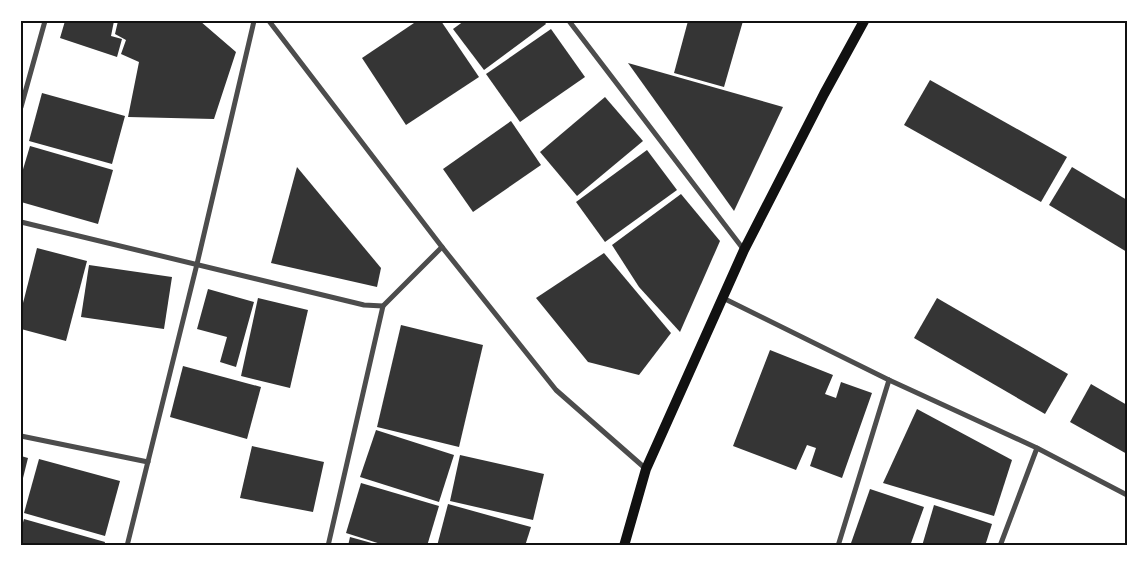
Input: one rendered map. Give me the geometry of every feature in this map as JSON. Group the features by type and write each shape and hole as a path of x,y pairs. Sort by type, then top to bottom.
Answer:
{"main road":[{"path":"624,546 646,469 744,250 824,94 864,21"}],"street":[{"path":"21,108 45,21"},
{"path":"127,546 197,264 254,21"},
{"path":"269,21 442,247 556,390 646,469"},
{"path":"569,21 744,250"},
{"path":"21,222 364,305 383,306"},
{"path":"328,546 383,306 442,247"},
{"path":"723,298 889,380 1037,448 1127,495"},
{"path":"838,546 889,380"},
{"path":"21,436 148,462"},
{"path":"1000,546 1037,448"}],"building":[{"path":"65,21 114,21 111,36 122,39 117,57 60,38"},
{"path":"118,21 200,21 236,52 214,119 128,117 139,62 121,54 126,40 115,34"},
{"path":"417,21 441,21 479,77 406,125 362,58"},
{"path":"464,21 544,21 546,24 484,70 453,29"},
{"path":"688,21 743,21 724,87 674,73"},
{"path":"551,29 585,77 520,122 486,74"},
{"path":"628,63 783,107 734,211"},
{"path":"930,80 1067,157 1041,202 904,125"},
{"path":"42,93 125,116 112,164 29,141"},
{"path":"605,97 643,141 577,196 540,152"},
{"path":"511,121 541,165 473,212 443,169"},
{"path":"30,146 113,170 98,224 21,202 21,176"},
{"path":"647,150 677,190 605,242 576,202"},
{"path":"297,167 381,268 377,287 271,263"},
{"path":"1072,167 1127,200 1127,252 1049,205"},
{"path":"681,194 720,241 680,332 639,287 612,245"},
{"path":"37,248 87,261 66,341 21,329 21,311"},
{"path":"604,253 671,333 639,375 588,362 536,298"},
{"path":"89,265 172,277 164,329 81,317"},
{"path":"208,289 254,302 236,367 220,362 227,337 197,329"},
{"path":"258,298 308,310 290,388 241,376"},
{"path":"937,298 1068,374 1045,414 914,338"},
{"path":"401,325 483,345 459,447 377,427"},
{"path":"770,350 833,375 825,394 836,398 841,382 872,393 842,478 810,466 816,448 807,445 796,470 733,446"},
{"path":"183,366 261,387 247,439 170,417"},
{"path":"1091,384 1127,405 1127,454 1070,422"},
{"path":"917,409 1012,460 994,516 883,483"},
{"path":"376,430 454,455 439,502 360,477"},
{"path":"252,446 324,462 313,512 240,498"},
{"path":"460,455 544,474 533,520 450,501"},
{"path":"21,456 28,458 22,482 21,481"},
{"path":"39,459 120,481 105,536 24,513"},
{"path":"361,483 439,506 427,546 387,546 346,533"},
{"path":"870,489 924,507 910,546 850,546"},
{"path":"448,504 531,527 525,546 437,546"},
{"path":"934,505 992,524 985,546 922,546"},
{"path":"24,519 105,542 104,546 21,546 21,529"},
{"path":"350,537 379,545 379,546 348,546"}]}
